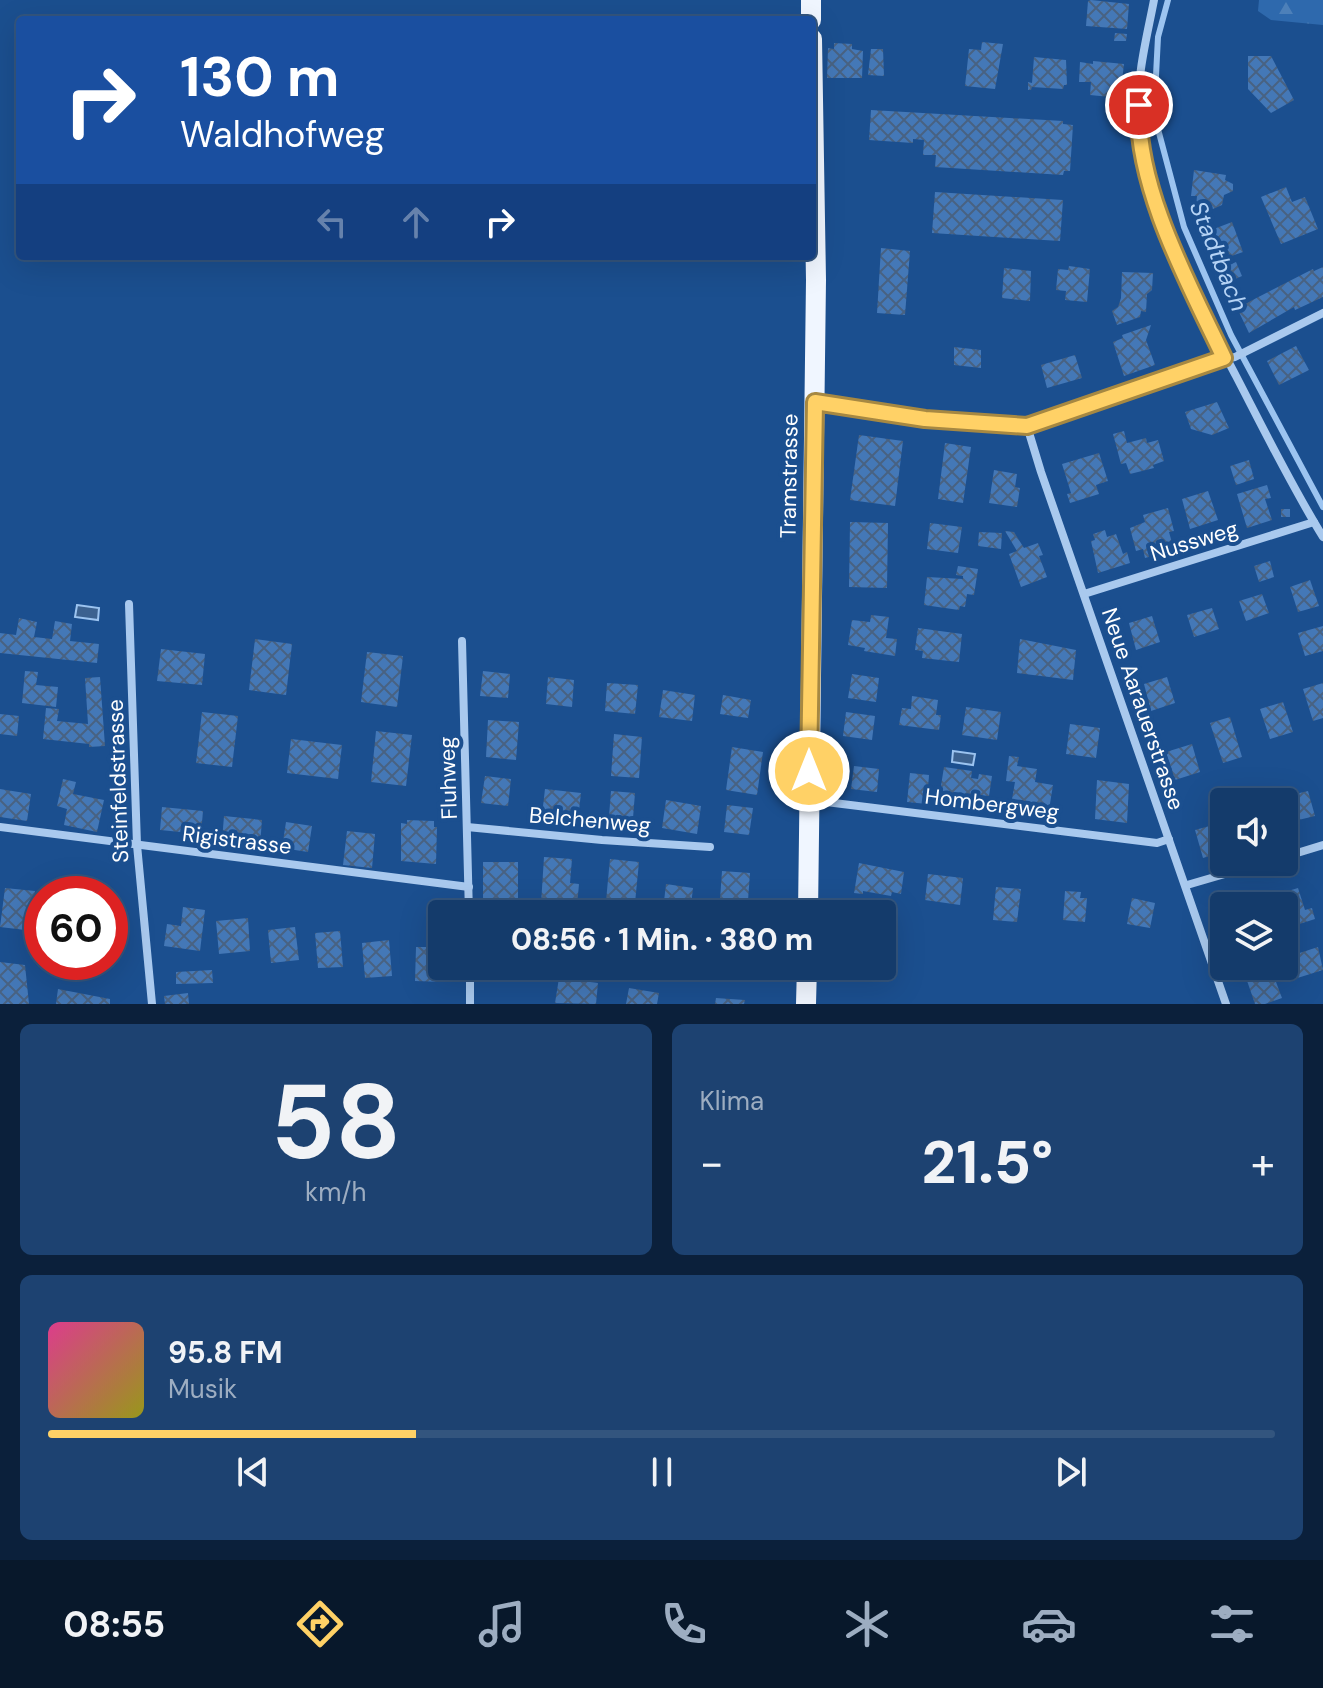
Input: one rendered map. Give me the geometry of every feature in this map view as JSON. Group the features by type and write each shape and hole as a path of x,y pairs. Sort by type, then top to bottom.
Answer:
{"main road":[{"name":"Tramstrasse","path":"808,900 815,402 814,260"},
{"path":"806,1004 807,980"}],"street":[{"path":"1154,0 1143,58 1139,111 1145,162 1177,258 1224,358 1323,537"},
{"path":"815,402 925,419 1027,426 1224,358 1235,357 1323,313"},
{"name":"Neue Aarauerstrasse","path":"1027,426 1226,1004"},
{"name":"Nussweg","path":"1084,594 1314,522"},
{"name":"Steinfeldstrasse","path":"129,604 137,845 152,1004"},
{"name":"Fluhweg","path":"462,641 469,900"},
{"name":"Hombergweg","path":"809,799 1157,843 1169,839"},
{"name":"Rigistrasse","path":"0,827 469,887"},
{"name":"Belchenweg","path":"467,827 710,847"},
{"path":"1298,853 1323,845"},
{"path":"1187,885 1218,876"},
{"path":"470,980 470,1004"}],"green space":[{"path":"1259,0 1323,0 1323,25 1271,20 1258,11"}],"shaded area":[{"path":"77,605 99,608 98,620 75,617"},
{"path":"953,751 975,754 973,765 952,762"}],"building":[{"path":"1088,1 1129,4 1127,29 1086,26"},
{"path":"1115,33 1127,34 1126,41 1114,41"},
{"path":"982,42 1003,44 995,89 965,86 969,49 981,50"},
{"path":"834,43 852,44 852,49 863,51 862,78 827,78 828,48 834,49"},
{"path":"871,49 883,49 884,76 868,75"},
{"path":"1248,56 1271,56 1294,100 1271,113 1248,89"},
{"path":"1034,57 1066,60 1067,85 1063,89 1032,87 1028,90 1028,82 1032,83"},
{"path":"1093,61 1124,64 1120,98 1090,95 1091,82 1079,82 1080,62 1093,64"},
{"path":"871,110 1063,121 1063,124 1073,125 1070,171 1064,171 1063,175 935,167 936,155 923,155 924,140 913,139 913,143 869,140"},
{"path":"1194,170 1226,175 1225,180 1233,184 1233,191 1224,195 1222,205 1213,209 1196,207 1197,196 1191,196"},
{"path":"1286,187 1292,202 1305,197 1318,229 1281,244 1261,197"},
{"path":"935,192 1063,200 1060,241 932,233"},
{"path":"1232,222 1243,252 1217,261 1206,232"},
{"path":"881,248 910,251 905,315 877,313"},
{"path":"1236,262 1242,276 1220,286 1214,272"},
{"path":"1069,266 1090,269 1087,302 1065,300 1066,291 1056,290 1058,269 1068,270"},
{"path":"1323,267 1323,297 1295,310 1294,307 1249,333 1237,308 1313,269"},
{"path":"1004,268 1031,271 1030,301 1002,298"},
{"path":"1122,272 1153,273 1152,290 1147,294 1146,312 1141,311 1140,317 1117,325 1112,311 1118,307 1121,298"},
{"path":"1151,325 1146,340 1155,365 1124,376 1113,342 1123,338 1122,335"},
{"path":"1296,346 1309,370 1279,385 1267,361"},
{"path":"954,347 981,350 981,368 954,365"},
{"path":"1075,355 1082,378 1047,388 1041,365"},
{"path":"1217,402 1229,428 1212,435 1191,429 1185,412"},
{"path":"1124,431 1127,443 1146,438 1147,443 1158,440 1164,461 1153,465 1154,468 1130,474 1126,463 1121,464 1113,434"},
{"path":"859,435 903,441 895,506 850,500"},
{"path":"945,443 971,447 963,503 938,499"},
{"path":"1099,453 1108,481 1096,485 1099,494 1070,503 1067,494 1071,493 1062,464"},
{"path":"1249,460 1254,479 1236,485 1230,466"},
{"path":"994,470 1017,474 1015,487 1020,488 1017,507 989,503"},
{"path":"1267,485 1271,498 1265,499 1272,520 1247,528 1237,494"},
{"path":"1208,491 1218,520 1190,529 1182,499"},
{"path":"1168,508 1174,531 1169,532 1174,550 1145,558 1143,549 1136,551 1130,528 1145,522 1143,515"},
{"path":"1281,509 1290,509 1290,517 1281,517"},
{"path":"850,522 888,523 887,588 849,587"},
{"path":"930,523 962,527 958,553 927,549"},
{"path":"1105,530 1107,537 1116,534 1130,563 1098,573 1091,541 1095,540 1093,534"},
{"path":"1005,531 1014,532 1024,548 1038,543 1047,577 1021,587 1009,554 1017,551"},
{"path":"979,532 1002,533 1001,549 978,546"},
{"path":"1270,561 1274,577 1259,582 1254,566"},
{"path":"958,566 978,569 974,595 967,594 965,607 960,606 959,610 924,605 927,577 963,579 963,576 956,575"},
{"path":"1310,580 1319,606 1298,612 1290,587"},
{"path":"1262,594 1269,613 1246,621 1239,601"},
{"path":"1212,608 1219,629 1194,637 1187,615"},
{"path":"871,615 889,617 886,638 897,639 895,656 848,645 852,620 870,622"},
{"path":"1152,616 1160,642 1136,650 1129,623"},
{"path":"19,618 37,622 34,637 52,639 55,621 72,624 70,641 99,644 97,663 0,653 0,633 16,635"},
{"path":"1323,626 1323,651 1305,656 1298,633"},
{"path":"918,628 962,634 959,662 922,658 923,651 915,650"},
{"path":"255,639 292,644 286,695 249,690"},
{"path":"1020,639 1076,650 1073,680 1017,673"},
{"path":"161,649 205,654 202,685 157,681"},
{"path":"367,652 403,656 397,707 361,702"},
{"path":"25,671 38,672 36,685 58,687 56,707 22,703"},
{"path":"483,671 510,674 508,698 480,696"},
{"path":"852,674 879,678 876,702 848,698"},
{"path":"100,677 105,746 89,747 89,744 43,739 46,708 59,709 57,721 88,724 85,678"},
{"path":"548,677 574,680 572,707 546,704"},
{"path":"1167,677 1175,703 1151,711 1144,684"},
{"path":"607,683 638,685 635,714 605,711"},
{"path":"1323,683 1323,718 1313,721 1303,689"},
{"path":"663,690 695,695 692,721 659,717"},
{"path":"723,695 751,700 748,718 720,714"},
{"path":"912,696 938,700 936,715 941,715 939,730 899,725 902,708 911,709"},
{"path":"1283,702 1293,732 1270,739 1260,709"},
{"path":"966,707 1001,712 997,740 962,735"},
{"path":"202,712 238,716 232,767 196,763"},
{"path":"846,712 875,716 872,740 843,736"},
{"path":"0,714 19,716 17,736 0,734"},
{"path":"1230,717 1242,757 1223,763 1210,723"},
{"path":"488,720 519,722 516,760 486,757"},
{"path":"1070,724 1100,728 1096,758 1066,754"},
{"path":"376,731 412,735 406,786 371,782"},
{"path":"614,734 642,737 639,778 611,776"},
{"path":"291,739 342,745 338,779 287,773"},
{"path":"1192,744 1200,772 1175,780 1166,752"},
{"path":"732,747 763,752 757,795 726,790"},
{"path":"1009,756 1019,757 1017,766 1037,769 1035,782 1053,785 1048,816 1027,812 1028,802 1012,799 1015,782 1006,781"},
{"path":"854,766 879,769 877,792 851,789"},
{"path":"944,767 972,771 971,778 978,779 979,774 992,776 989,796 979,795 978,804 939,798"},
{"path":"910,773 929,775 927,804 907,802"},
{"path":"485,776 511,779 508,806 481,803"},
{"path":"63,779 76,782 73,794 104,800 97,832 64,825 67,809 57,806"},
{"path":"1097,780 1129,784 1127,823 1095,819"},
{"path":"0,789 31,794 27,821 0,817"},
{"path":"545,789 581,793 578,819 542,815"},
{"path":"611,791 635,793 633,818 609,816"},
{"path":"1308,791 1315,816 1298,820 1298,793"},
{"path":"666,800 701,806 697,834 662,828"},
{"path":"727,805 753,808 749,835 724,832"},
{"path":"162,807 203,811 201,834 160,830"},
{"path":"224,816 262,820 260,845 222,841"},
{"path":"407,820 434,821 434,827 437,827 436,864 401,861 401,823 407,824"},
{"path":"286,822 312,826 308,852 282,848"},
{"path":"1210,826 1210,856 1203,858 1195,830"},
{"path":"347,831 375,834 372,868 343,865"},
{"path":"544,857 572,859 570,883 579,884 578,900 541,900"},
{"path":"610,859 639,862 635,900 606,900"},
{"path":"483,862 518,862 518,900 483,900"},
{"path":"859,863 904,872 901,894 854,893"},
{"path":"722,871 750,873 748,900 720,900"},
{"path":"928,874 963,878 960,905 925,900"},
{"path":"666,884 693,888 692,900 664,900"},
{"path":"996,887 1021,889 1017,922 993,920"},
{"path":"5,888 24,890 24,930 0,927"},
{"path":"1298,888 1305,910 1312,908 1315,919 1298,924 1298,892 1285,892"},
{"path":"1065,891 1081,892 1080,898 1087,898 1085,922 1063,920"},
{"path":"1132,898 1155,903 1150,928 1127,924"},
{"path":"183,907 205,910 200,951 164,946 167,924 181,926"},
{"path":"248,918 250,951 219,954 216,921"},
{"path":"295,927 299,960 271,963 268,930"},
{"path":"340,931 343,967 318,968 315,933"},
{"path":"389,940 392,976 365,978 362,943"},
{"path":"416,947 428,947 428,980 443,982 415,981"},
{"path":"1318,947 1323,970 1298,978 1298,953"},
{"path":"0,962 24,965 29,1004 0,1004"},
{"path":"212,970 213,983 176,984 176,972"},
{"path":"559,980 598,983 596,1004 555,1003"},
{"path":"1247,980 1275,980 1282,998 1255,1004"},
{"path":"629,988 659,993 657,1004 626,1004"},
{"path":"58,989 110,999 110,1004 56,1004"},
{"path":"188,993 189,1004 165,1004 164,996"},
{"path":"716,998 745,1000 744,1004 715,1004"}],"waterway":[{"name":"Stadtbach","path":"1168,0 1158,37 1154,114 1184,227 1231,335 1323,507"}],"route":[{"path":"809,771 815,402 925,419 1027,426 1224,358 1177,258 1158,205 1145,162 1139,105"}]}
